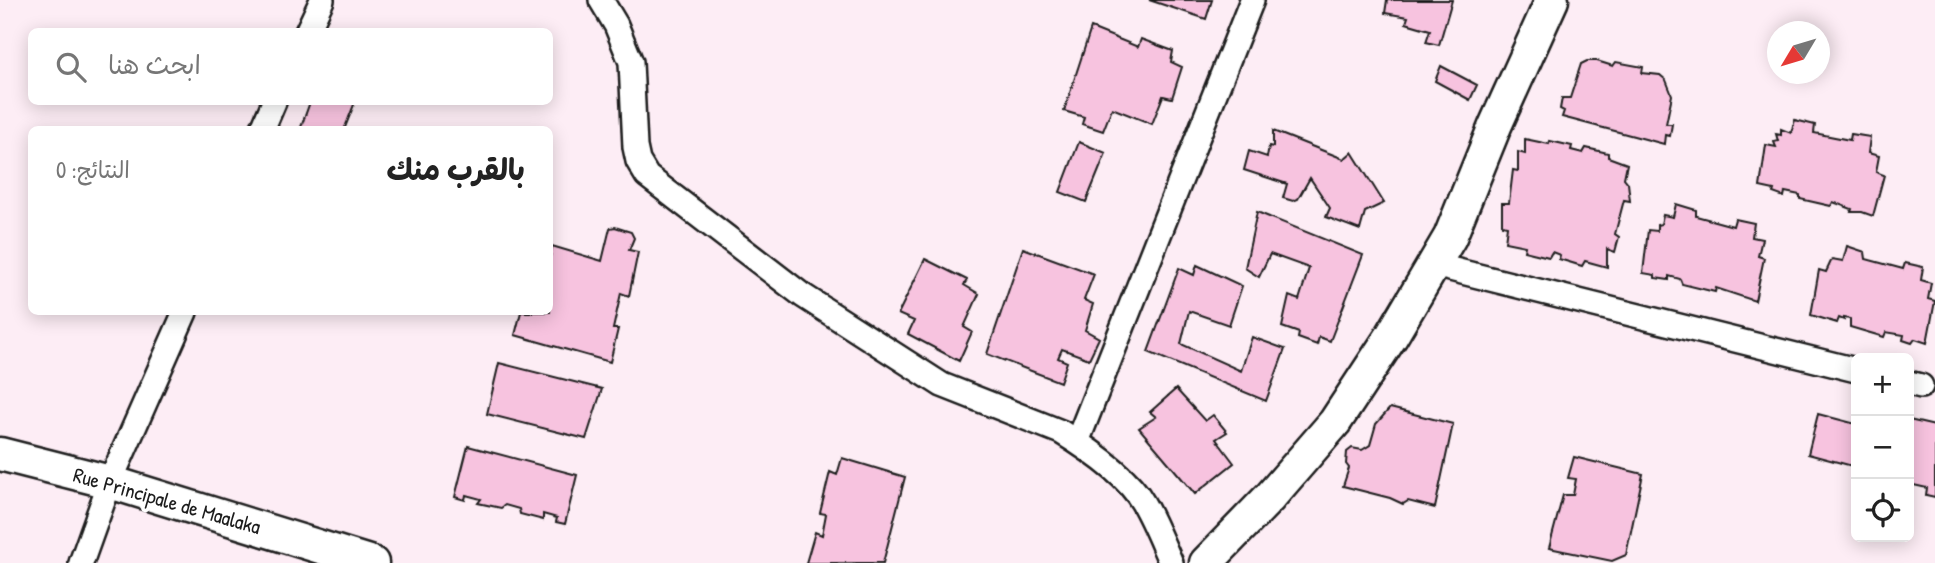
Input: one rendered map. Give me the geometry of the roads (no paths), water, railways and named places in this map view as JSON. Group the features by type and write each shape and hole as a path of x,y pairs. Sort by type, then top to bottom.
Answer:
{"street":[{"path":"309,28 322,0"},
{"path":"601,0 616,25 631,62 635,147 638,162 647,176 802,295 942,385 1061,432 1077,442 1132,487 1143,503 1171,563"},
{"path":"1077,442 1252,0"},
{"path":"1206,563 1335,422 1391,337 1450,237 1495,126 1552,0"},
{"path":"264,126 273,105"},
{"path":"1434,265 1851,369"},
{"path":"81,563 110,482 184,315"},
{"name":"Rue Principale de Maalaka","path":"0,454 110,482 372,563"}]}
